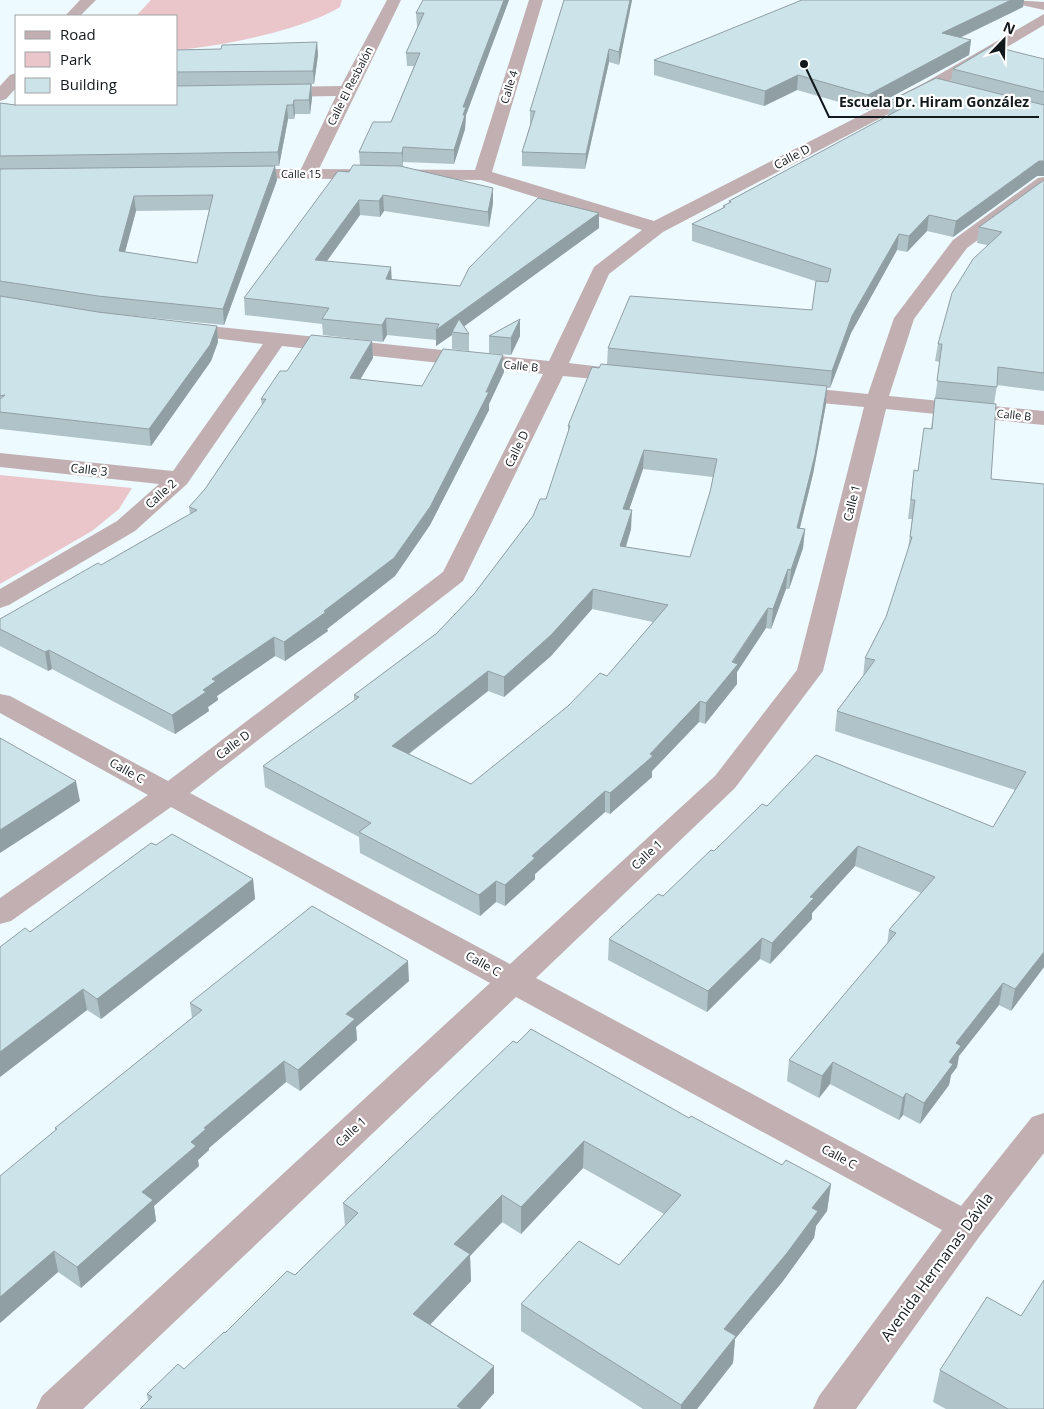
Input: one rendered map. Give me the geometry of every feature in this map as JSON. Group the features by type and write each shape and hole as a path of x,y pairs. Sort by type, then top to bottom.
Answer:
{"street":[{"path":"73,15 89,0"},
{"name":"Calle El Resbalón","path":"308,173 347,91 394,0"},
{"name":"Calle 4","path":"482,175 536,0"},
{"path":"1018,0 1044,6"},
{"name":"Calle D","path":"0,913 169,794 454,576 556,369 601,271 656,228 941,87 1044,19"},
{"path":"0,96 15,79"},
{"path":"262,92 347,91"},
{"path":"0,96 15,96"},
{"name":"Calle 15","path":"219,174 482,175 656,228"},
{"name":"Calle 1","path":"56,1409 725,782 810,671 877,401 904,318 960,244 1044,182"},
{"name":"Calle B","path":"158,326 644,378"},
{"name":"Calle 2","path":"0,600 126,526 179,479 276,340"},
{"name":"Calle B","path":"770,391 1044,418"},
{"name":"Calle 3","path":"0,460 179,479"},
{"name":"Calle C","path":"0,702 966,1226"},
{"name":"Avenida Hermanas Dávila","path":"833,1409 966,1226 1044,1127"}],"green space":[{"path":"151,0 342,0 340,7 305,23 283,30 237,41 178,50 178,15 137,15"},
{"path":"0,475 132,488 119,509 92,531 0,584"}],"building":[{"path":"423,0 504,0 463,107 466,107 463,115 465,115 454,150 403,147 402,153 359,152 373,122 391,122 420,53 406,53 424,13 416,13"},
{"path":"564,0 630,0 619,52 609,49 586,154 522,152 535,111 530,111"},
{"path":"802,0 1011,0 942,33 971,40 868,95 798,75 765,91 654,60"},
{"path":"317,42 313,71 178,72 178,50 221,49 222,45"},
{"path":"992,46 1044,59 1044,92 953,69"},
{"path":"936,78 1044,105 1044,161 1039,161 956,221 929,215 909,236 899,234 852,316 832,371 608,348 630,296 812,310 816,281 828,282 831,269 692,224 725,207 723,206 731,202 729,201 906,106 890,101"},
{"path":"311,84 309,100 294,100 293,105 287,105 278,152 0,156 0,103 15,105 178,105 178,86"},
{"path":"353,165 400,166 493,188 488,212 383,195 379,201 359,200 315,260 391,267 386,279 460,286 469,268 538,198 599,213 436,330 439,324 386,318 382,325 322,319 329,308 244,298 338,171 349,172"},
{"path":"275,166 223,309 98,296 0,281 0,169","holes":["213,195 197,263 119,251 134,196"]},
{"path":"1044,180 1044,373 998,367 997,387 937,381 942,344 938,344 952,293 973,259 1002,232 979,227"},
{"path":"0,296 98,312 217,326 210,345 149,429 0,412 0,399 5,395 0,396"},
{"path":"459,319 469,334 452,332"},
{"path":"520,319 511,338 489,336"},
{"path":"311,335 372,341 350,378 422,386 443,349 503,355 486,392 489,392 430,507 394,558 324,611 326,612 284,642 274,637 212,679 216,681 203,690 206,692 172,715 49,650 45,652 0,629 0,619 98,563 101,565 197,510 189,507 205,489 266,399 261,399 280,371 287,371"},
{"path":"601,364 827,386 815,455 797,528 805,529 791,570 788,569 773,609 768,608 732,662 738,664 706,703 700,701 650,754 653,756 610,793 605,791 532,856 535,858 505,885 496,881 479,895 359,832 371,823 263,766 359,697 354,695 437,633 474,594 533,516 540,499 546,499 570,426 568,426 592,367 599,368","holes":["644,450 717,459 710,492 690,557 620,546 632,510 623,509","593,589 668,605 607,676 600,673 568,706 471,784 392,746 488,671 504,677 551,635"]},
{"path":"935,398 996,404 991,479 1044,484 1044,952 1015,989 1003,983 956,1043 961,1046 949,1062 953,1064 924,1103 906,1093 903,1098 833,1062 822,1076 789,1060 896,933 889,930 935,877 858,846 810,897 814,898 772,943 762,938 708,991 609,939 658,894 663,896 711,850 714,851 762,804 767,806 816,755 993,827 1026,772 837,711 875,660 865,658 886,617 912,537 910,537 915,500 911,500 914,470 918,471 924,428 932,429"},
{"path":"0,738 76,781 0,830"},
{"path":"172,834 253,879 97,999 83,989 0,1052 0,947 25,928 30,932 151,843 156,845"},
{"path":"312,906 408,961 346,1014 355,1019 298,1070 284,1061 204,1128 206,1129 191,1142 196,1146 142,1192 153,1200 77,1267 54,1251 0,1297 0,1176 57,1129 55,1128 202,1010 190,1003"},
{"path":"531,1029 689,1118 691,1116 782,1165 786,1160 831,1184 812,1208 818,1211 787,1253 724,1329 736,1336 681,1405 521,1304 579,1241 619,1265 681,1195 584,1141 521,1207 502,1195 454,1244 470,1254 413,1314 494,1366 457,1406 462,1409 140,1409 152,1397 147,1394 178,1364 184,1369 225,1333 287,1271 295,1275 358,1213 343,1203 513,1041 517,1043"},
{"path":"1044,1280 1044,1409 1008,1409 940,1370 987,1297 1021,1316"}],"place":[{"name":"Escuela Dr. Hiram González","path":"804,64"}]}
